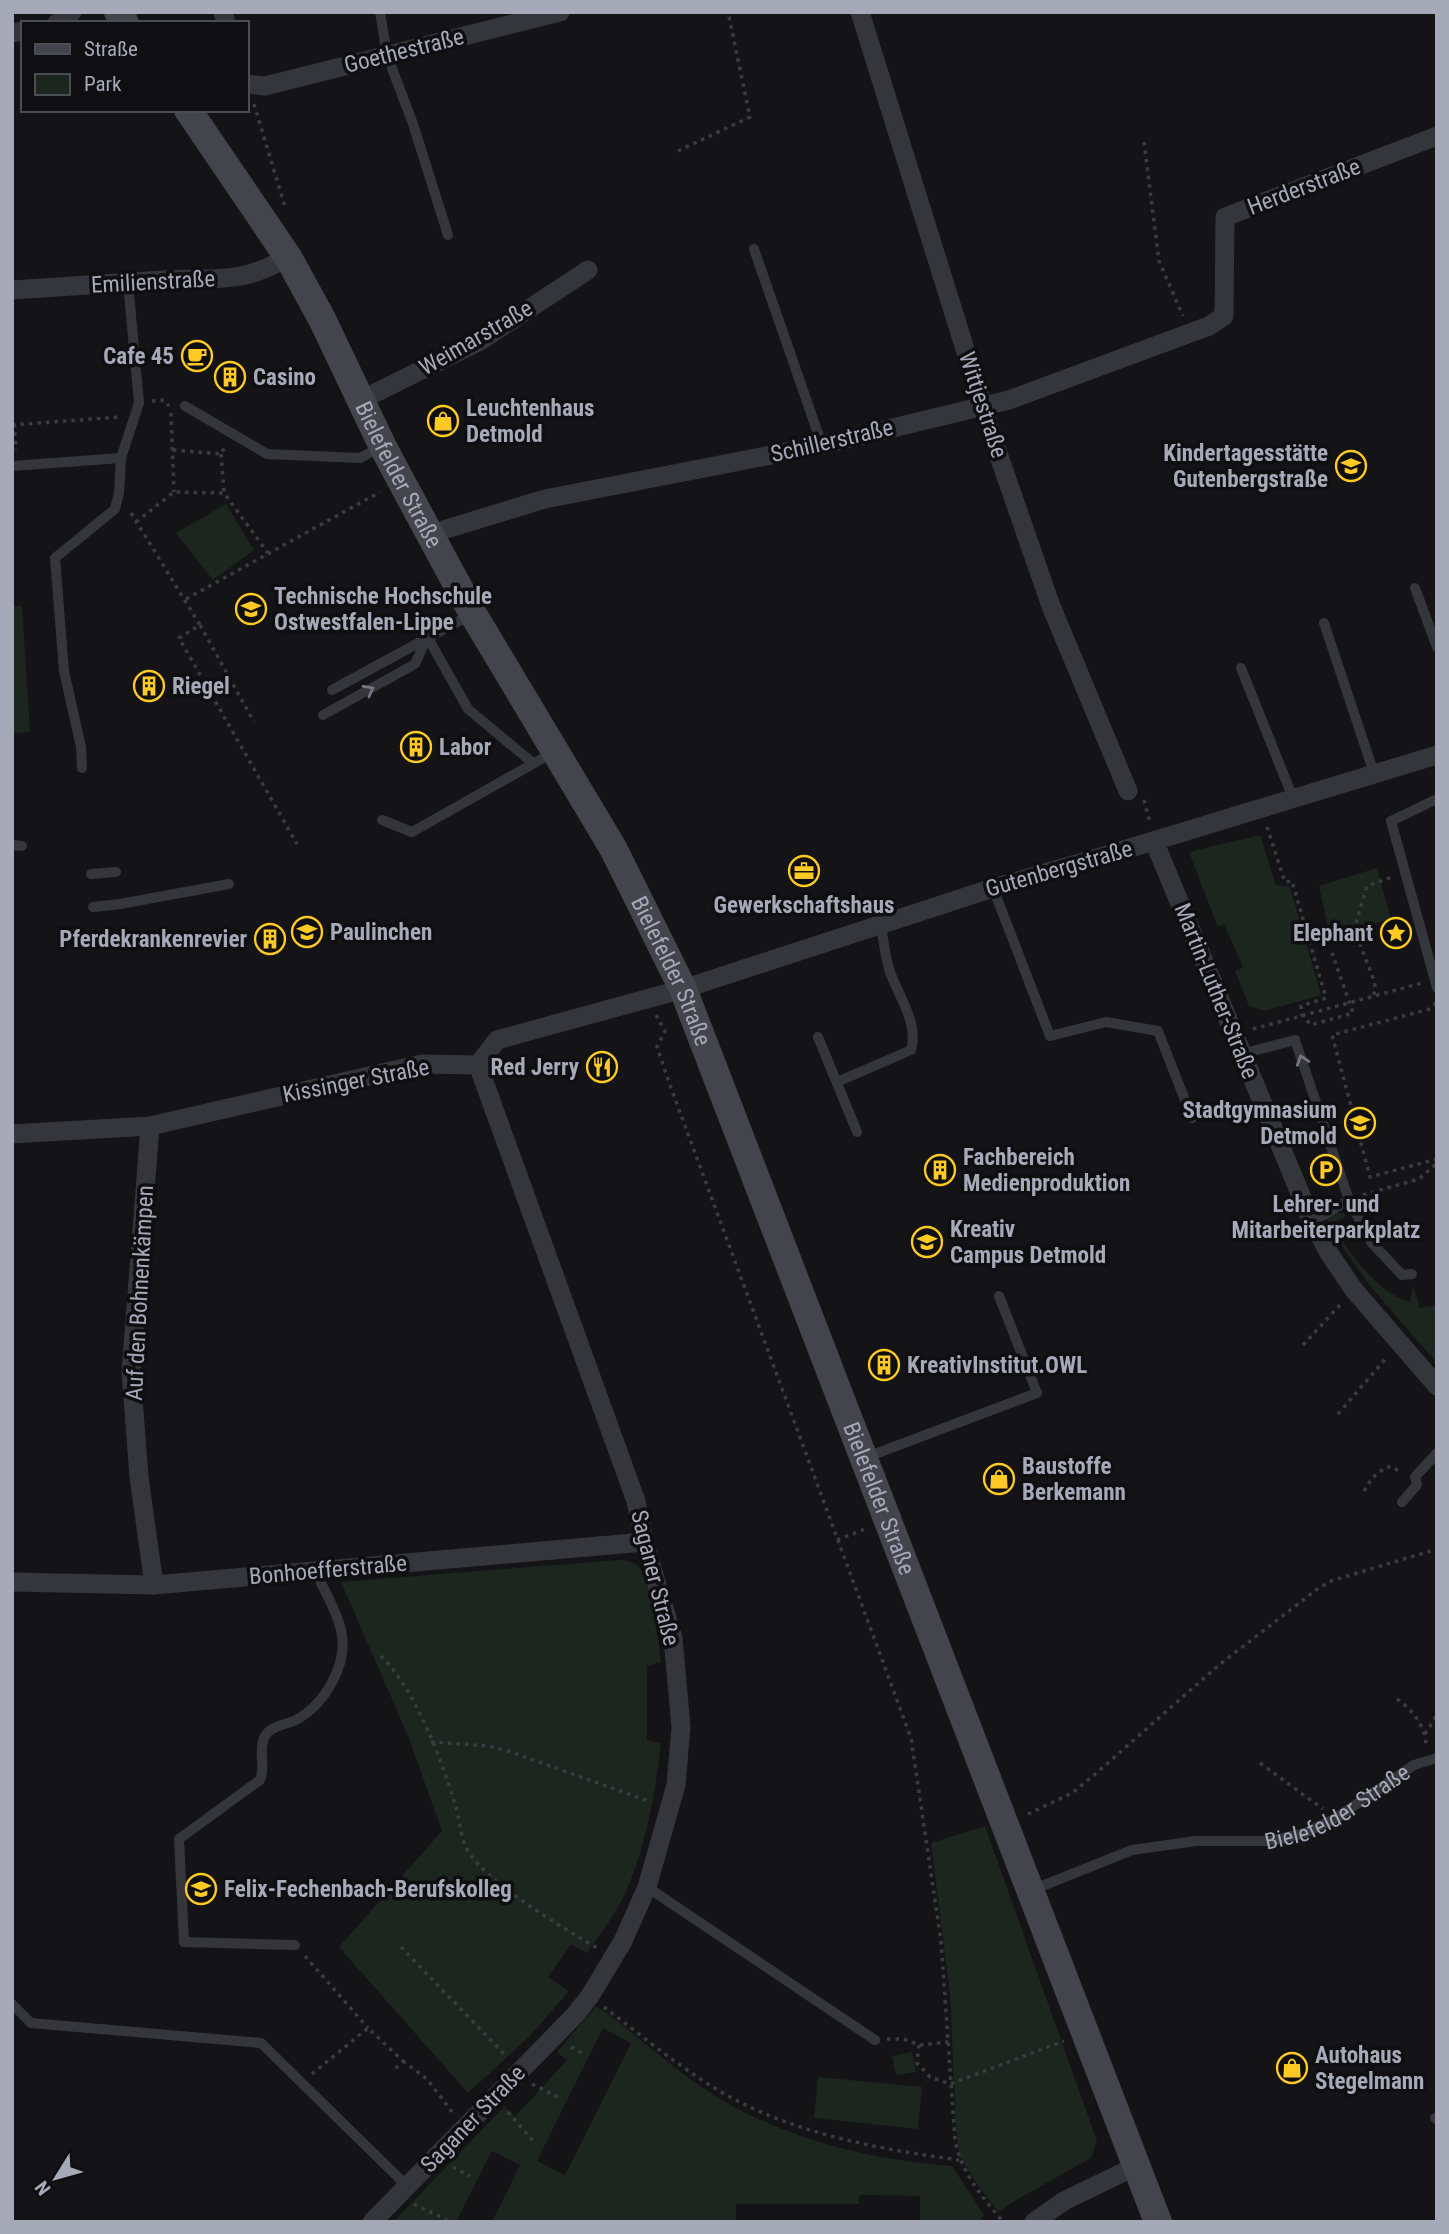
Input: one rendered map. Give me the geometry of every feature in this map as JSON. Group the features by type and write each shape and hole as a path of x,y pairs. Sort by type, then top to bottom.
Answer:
{"main road":[{"name":"Bielefelder Straße","path":"189,112 288,257 322,319 383,447 473,614 545,757 613,848 683,989 1158,2222"}],"street":[{"name":"Goethestraße","path":"248,84 265,86 559,12"},
{"name":"Wittjestraße","path":"860,12 983,407 1051,606 1128,791"},
{"name":"Herderstraße","path":"1224,316 1224,217 1437,136"},
{"name":"Emilienstraße","path":"12,290 234,278 256,274 288,257"},
{"name":"Weimarstraße","path":"361,400 480,341 588,270"},
{"name":"Schillerstraße","path":"430,534 545,499 822,445 1009,400 1209,326 1224,316"},
{"name":"Gutenbergstraße","path":"683,989 993,888 1437,755"},
{"name":"Martin-Luther-Straße","path":"1154,841 1312,1222 1354,1290 1437,1386"},
{"path":"478,1065 497,1040 683,989"},
{"name":"Kissinger Straße","path":"12,1134 150,1126 422,1064 478,1065"},
{"name":"Saganer Straße","path":"372,2222 590,1997 636,1915 647,1887 676,1785 681,1727 673,1637 644,1542 636,1501 478,1065"},
{"name":"Auf den Bohnenkämpen","path":"150,1126 131,1372 139,1477 154,1585"},
{"name":"Bonhoefferstraße","path":"12,1582 154,1585 644,1542"},
{"path":"1034,2222 1064,2201 1136,2166"}],"lane":[{"path":"380,12 387,55 413,124 448,235"},
{"path":"754,249 822,445"},
{"path":"82,768 81,747 64,671 55,558 115,509 119,493 121,458 139,403 128,283"},
{"path":"185,407 267,454 360,458 383,447"},
{"path":"15,466 121,458"},
{"path":"1415,588 1437,647"},
{"path":"332,690 473,614"},
{"path":"1325,623 1374,774"},
{"path":"323,715 415,664 427,639"},
{"path":"382,820 412,832 545,757 468,709 427,639"},
{"path":"1241,668 1293,798"},
{"path":"1437,799 1391,821 1437,988"},
{"path":"90,874 116,872"},
{"path":"93,907 229,884"},
{"path":"993,888 1050,1036 1106,1021 1158,1031 1192,1118"},
{"path":"837,1082 911,1050 914,1039 911,1024 890,971 881,923"},
{"path":"818,1037 857,1132"},
{"path":"1241,1054 1295,1040 1349,1200 1371,1242 1402,1275 1412,1274"},
{"path":"1312,1222 1349,1200"},
{"path":"864,1459 1037,1393 999,1296"},
{"path":"1402,1502 1417,1485 1415,1477 1437,1453"},
{"path":"295,1945 184,1942 179,1839 260,1780 263,1774 262,1748 269,1731 294,1721 309,1711 330,1688 340,1657 342,1633 314,1571"},
{"name":"Bielefelder Straße","path":"1031,1891 1132,1850 1196,1841 1269,1841 1306,1833 1336,1818 1414,1765 1437,1758"},
{"path":"647,1887 875,2040"},
{"path":"12,2004 31,2023 261,2043 302,2082 402,2191"}],"path":[{"path":"678,151 750,117 728,12"},
{"path":"248,87 275,178"},
{"path":"1144,142 1159,261 1191,333"},
{"path":"139,403 164,400 170,408 174,492"},
{"path":"15,466 13,425 135,415"},
{"path":"232,434 221,454 224,493 268,553"},
{"path":"172,450 221,454"},
{"path":"136,522 174,492 224,493"},
{"path":"119,493 186,599 254,722"},
{"path":"186,599 372,496"},
{"path":"200,625 178,638 297,844"},
{"path":"1128,791 1139,786 1154,841"},
{"path":"1268,828 1285,883 1292,880 1326,998 1301,1006 1302,1015 1311,1025 1353,1013 1332,953"},
{"path":"1374,995 1375,983 1354,929 1367,886 1381,881"},
{"path":"1235,1034 1416,985"},
{"path":"646,998 665,1031 657,1047 911,1738 941,1941 955,2140 959,2160 973,2185 1003,2222"},
{"path":"1437,1003 1430,1009 1332,1035 1370,1177 1437,1161"},
{"path":"1360,1195 1419,1179 1437,1161"},
{"path":"1303,1345 1354,1290"},
{"path":"1338,1414 1399,1344"},
{"path":"837,1540 888,1520"},
{"path":"1005,1824 1072,1793 1219,1665 1315,1590 1343,1577 1437,1549"},
{"path":"381,1656 399,1676 422,1719 454,1802 469,1853 498,1881 532,1906 613,1958"},
{"path":"1397,1699 1410,1709 1424,1734 1425,1762"},
{"path":"1410,1709 1413,1703"},
{"path":"1424,1734 1437,1715"},
{"path":"431,1742 489,1746 508,1751 669,1809"},
{"path":"1260,1763 1336,1818"},
{"path":"295,1945 341,1994 368,2028 427,2079 464,2129"},
{"path":"401,1947 518,2073 562,2099"},
{"path":"590,1997 709,2085 773,2117 857,2143 959,2160"},
{"path":"302,2082 368,2028"},
{"path":"919,2045 917,2063 930,2077 950,2084 1085,2032"},
{"path":"875,2040 904,2039 919,2045 948,2042"},
{"path":"394,2070 403,2061"},
{"path":"495,2097 534,2141"},
{"path":"402,2191 447,2220"}],"green space":[{"path":"226,504 254,550 213,580 176,533"},
{"path":"22,606 30,732 12,733 12,607"},
{"path":"1260,835 1276,885 1290,887 1321,995 1265,1011 1249,1006 1235,971 1243,967 1224,924 1218,927 1189,852"},
{"path":"1377,868 1391,919 1330,936 1319,886"},
{"path":"1344,1213 1346,1216 1332,1225 1333,1228 1357,1261 1376,1281 1397,1297 1410,1302 1413,1285 1420,1308 1437,1305 1437,1363 1349,1257 1325,1217"},
{"path":"617,1560 633,1563 643,1573 654,1611 661,1662 647,1666 647,1740 661,1743 653,1801 644,1839 625,1894 602,1932 587,1953 571,1944 548,1977 569,1991 530,2036 468,2093 339,1947 442,1831 408,1736 341,1582"},
{"path":"985,1826 1097,2141 1091,2158 999,2212 960,2157 956,2129 950,1994 931,1843"},
{"path":"596,2006 703,2088 760,2120 822,2143 855,2151 952,2166 984,2215 979,2222 920,2222 920,2196 859,2195 859,2204 736,2204 736,2222 492,2222 520,2165 492,2151 456,2222 393,2222 505,2106 515,2117 567,2060 557,2052","holes":["603,2028 631,2043 565,2175 537,2161"]},
{"path":"912,2052 916,2072 896,2075 892,2056"},
{"path":"818,2077 922,2087 918,2129 814,2118"}],"place":[{"name":"Cafe 45","path":"197,356"},
{"name":"Casino","path":"230,377"},
{"name":"Leuchtenhaus Detmold","path":"443,421"},
{"name":"Kindertagesstätte Gutenbergstraße","path":"1351,466"},
{"name":"Technische Hochschule Ostwestfalen-Lippe","path":"251,609"},
{"name":"Riegel","path":"149,686"},
{"name":"Labor","path":"416,747"},
{"name":"Gewerkschaftshaus","path":"804,871"},
{"name":"Paulinchen","path":"307,932"},
{"name":"Elephant","path":"1396,933"},
{"name":"Pferdekrankenrevier","path":"270,939"},
{"name":"Red Jerry","path":"602,1067"},
{"name":"Stadtgymnasium Detmold","path":"1360,1123"},
{"name":"Fachbereich Medienproduktion","path":"940,1170"},
{"name":"Lehrer- und Mitarbeiterparkplatz","path":"1326,1170"},
{"name":"Kreativ Campus Detmold","path":"927,1242"},
{"name":"KreativInstitut.OWL","path":"884,1365"},
{"name":"Baustoffe Berkemann","path":"999,1479"},
{"name":"Felix-Fechenbach-Berufskolleg","path":"201,1889"},
{"name":"Autohaus Stegelmann","path":"1292,2068"}]}
